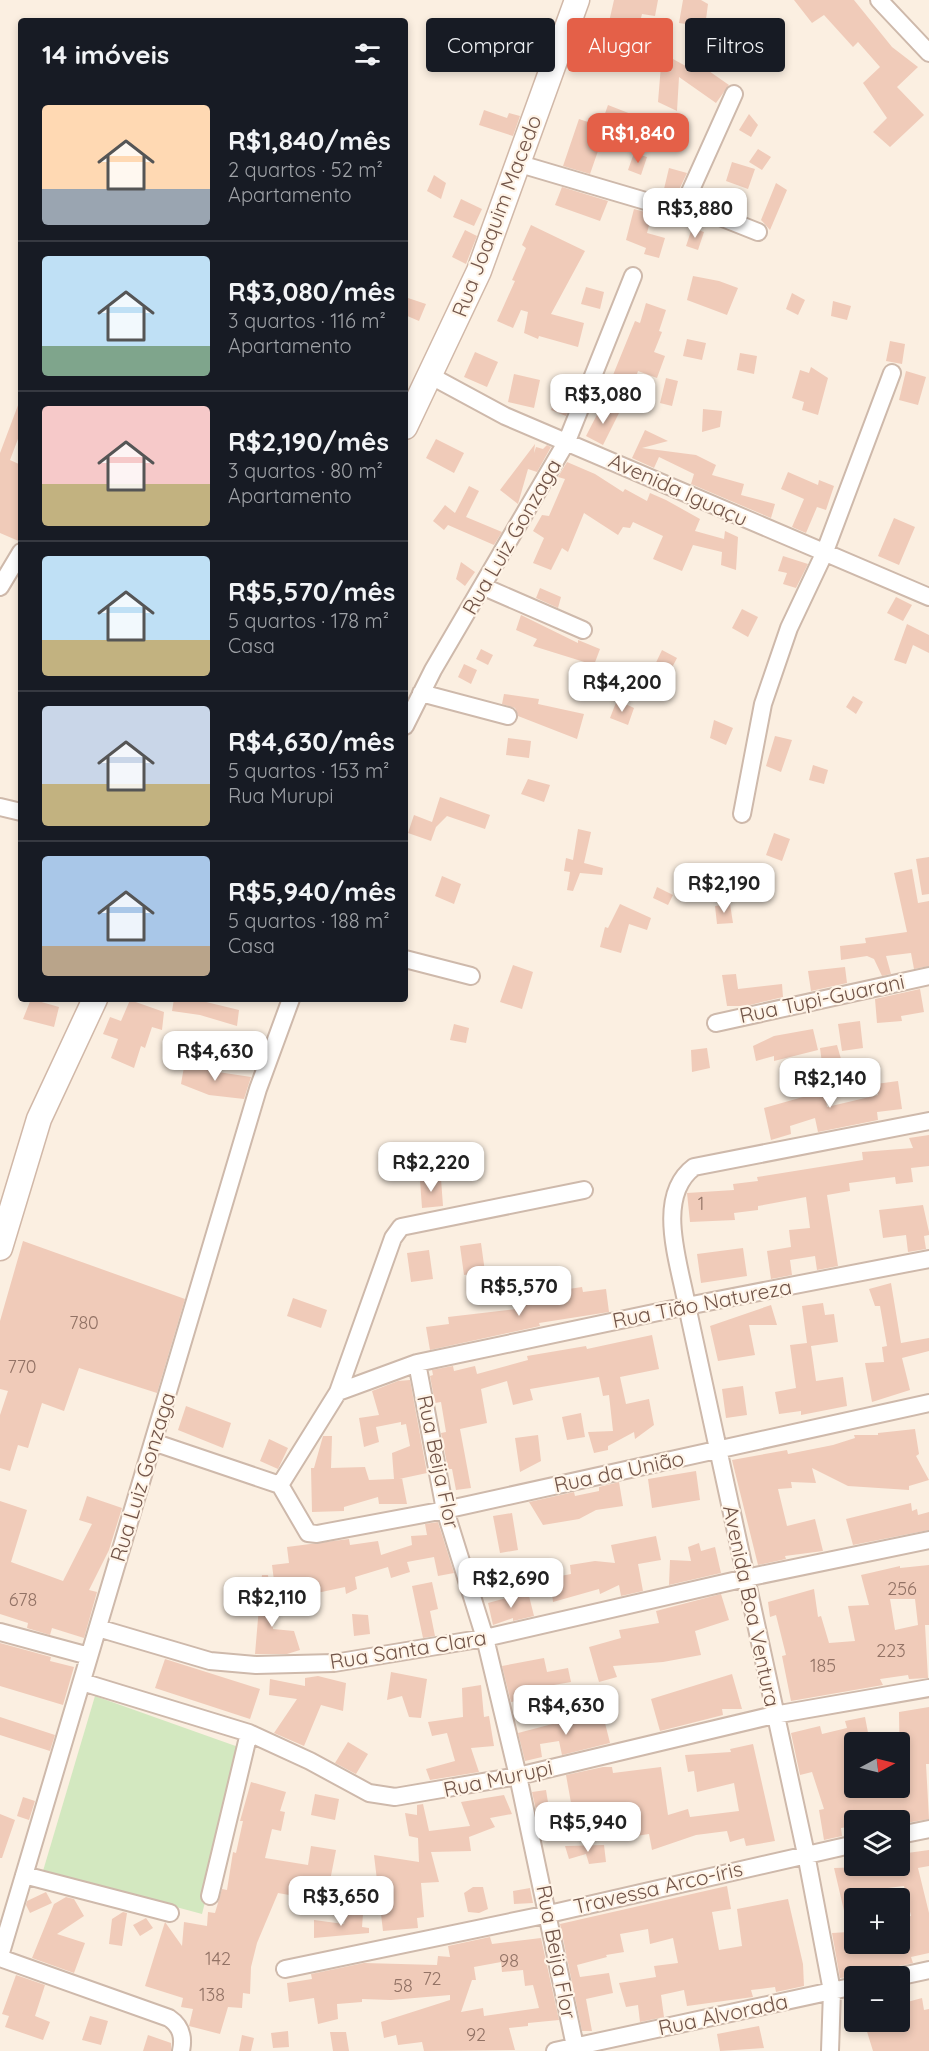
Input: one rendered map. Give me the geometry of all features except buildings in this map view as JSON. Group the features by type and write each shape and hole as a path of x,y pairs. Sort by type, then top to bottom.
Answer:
{"street":[{"name":"Rua Joaquim Macedo","path":"408,421 479,271 520,164 577,0"},
{"path":"879,0 929,53"},
{"path":"682,206 734,94"},
{"path":"520,164 668,209 682,206 758,232"},
{"name":"Rua Luiz Gonzaga","path":"408,720 421,693 567,441 633,276"},
{"path":"741,814 763,704 789,628 824,554 892,373"},
{"name":"Avenida Iguaçu","path":"431,376 505,416 929,597"},
{"path":"0,587 18,557"},
{"path":"484,587 583,630"},
{"path":"421,693 508,716"},
{"path":"0,807 18,811"},
{"path":"408,960 471,976"},
{"name":"Rua Tupi-Guarani","path":"716,1023 929,976"},
{"path":"0,1248 39,1119 94,1002"},
{"name":"Rua Luiz Gonzaga","path":"0,1957 258,1089 290,1002"},
{"name":"Avenida Boa Ventura","path":"830,2051 832,1991 806,1854 687,1306 673,1229 673,1207 677,1186 694,1167 929,1120"},
{"path":"153,1442 280,1485 338,1392 393,1238 401,1227 584,1191"},
{"name":"Rua Tião Natureza","path":"338,1392 417,1364 687,1306 929,1259"},
{"name":"Rua Beija Flor","path":"417,1364 446,1510 485,1638 518,1776 549,1914 575,2049"},
{"name":"Rua da União","path":"280,1485 308,1533 317,1534 446,1510 929,1403"},
{"name":"Rua Santa Clara","path":"98,1628 166,1650 210,1661 256,1665 334,1663 485,1638 746,1578 929,1540"},
{"path":"0,1632 89,1656"},
{"name":"Rua Murupi","path":"82,1682 249,1733 310,1761 369,1793 380,1796 410,1796 518,1776 774,1715 929,1688"},
{"path":"210,1896 249,1733"},
{"path":"910,1833 929,1829"},
{"name":"Travessa Arco-íris","path":"285,1969 549,1914 844,1846"},
{"path":"24,1875 170,1912"},
{"path":"0,1957 169,2018 180,2029 183,2038 181,2050"},
{"path":"910,1974 929,1970"},
{"name":"Rua Alvorada","path":"555,2051 575,2049 844,1988"}],"green space":[{"path":"95,1696 244,1749 202,1914 43,1871"}]}
